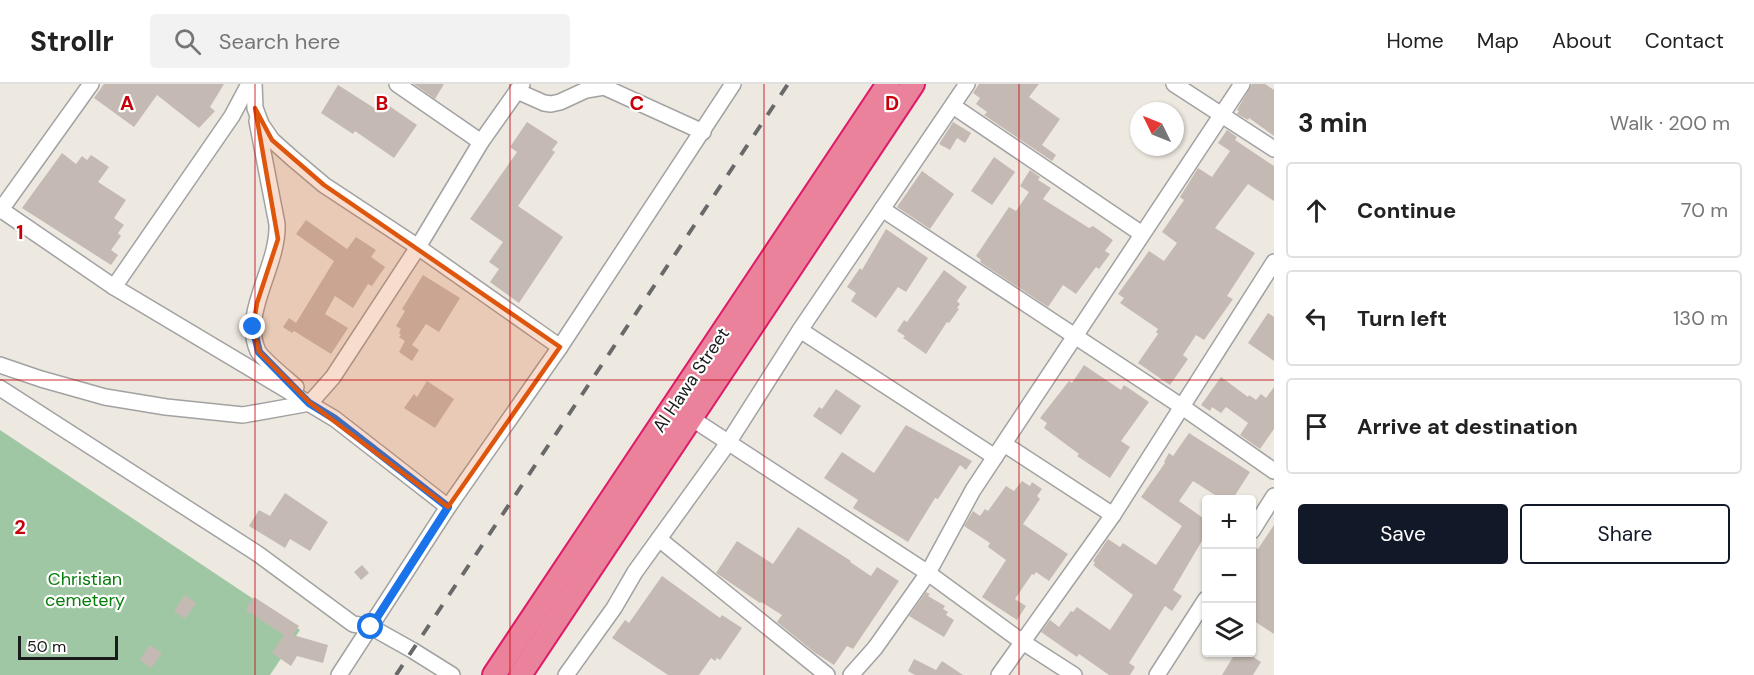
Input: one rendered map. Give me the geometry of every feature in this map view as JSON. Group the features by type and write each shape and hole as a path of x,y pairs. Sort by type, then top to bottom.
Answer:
{"highway":[{"name":"Al Hawa Street","path":"494,675 888,84"},
{"name":"Al Hawa Street","path":"520,675 913,84"}],"street":[{"path":"91,84 0,210 114,287 335,419 448,507"},
{"path":"114,287 232,116 249,84"},
{"path":"254,84 255,108 278,239 257,303 253,327 259,352 309,403"},
{"path":"397,84 481,142"},
{"path":"339,675 448,507 560,347 733,84"},
{"path":"566,675 728,443 800,330 967,84"},
{"path":"1174,84 1274,149"},
{"path":"851,675 875,648 928,573 973,490 1242,84"},
{"path":"0,365 105,397 166,407 243,415 309,403 333,377 418,247 481,142 519,87 544,103 551,104 586,90 604,87 703,132"},
{"path":"953,106 1142,234"},
{"path":"255,108 261,124 272,140 324,185 418,247 560,347"},
{"path":"882,209 1181,406 1274,471"},
{"path":"999,675 1021,641 1067,582 1113,515 1274,262"},
{"path":"800,330 999,451 1113,515"},
{"path":"0,388 258,554 353,624 371,627 452,675"},
{"path":"691,418 928,573 1021,641 1074,675"},
{"path":"1256,523 1274,496"},
{"path":"659,539 827,675"},
{"path":"1157,675 1203,603"}],"highlighted area":[{"path":"255,108 272,140 324,185 560,347 448,507 310,403 259,352 253,327 257,303 278,239"}],"green space":[{"name":"Christian cemetery","path":"0,430 300,630 270,675 0,675"}],"building":[{"path":"104,84 224,84 210,107 215,111 199,128 157,95 134,127 94,98"},
{"path":"414,84 444,84 435,99"},
{"path":"979,84 1039,84 1029,97 1060,119 1042,145 1056,155 1052,161 984,115 987,112 976,104 980,98 973,93"},
{"path":"1252,84 1265,84 1274,90 1274,136 1249,118 1248,120 1237,114"},
{"path":"338,85 379,111 385,103 417,125 394,158 355,131 353,134 321,113"},
{"path":"527,122 558,142 552,150 555,152 518,206 563,237 519,303 490,282 499,269 489,262 503,242 470,219 517,152 510,147"},
{"path":"953,122 971,133 965,143 957,138 950,150 939,144"},
{"path":"1227,130 1237,137 1235,140 1274,166 1274,201 1248,184 1215,228 1255,253 1227,296 1233,299 1204,340 1196,335 1183,355 1188,359 1170,385 1138,363 1158,334 1156,332 1158,329 1120,303 1124,298 1118,294 1149,251 1164,261 1177,243 1162,232 1184,200 1180,197 1198,168 1212,177 1230,151 1218,143"},
{"path":"62,153 76,164 82,156 87,160 91,155 109,167 98,182 126,200 114,218 124,225 118,233 121,236 111,250 118,255 111,265 22,208"},
{"path":"994,157 1015,172 992,205 971,191"},
{"path":"1030,170 1040,177 1038,180 1051,188 1043,199 1089,228 1093,226 1113,240 1105,251 1110,254 1099,269 1096,267 1076,294 1063,285 1048,307 980,262 981,260 976,256 1009,207 1016,211 1029,192 1020,186"},
{"path":"922,171 954,194 930,229 897,207"},
{"path":"306,220 347,249 356,237 376,250 371,257 385,267 372,286 368,284 353,308 335,296 325,314 348,328 331,354 294,331 292,333 283,327 289,318 296,323 334,261 296,234"},
{"path":"886,229 928,258 906,292 898,287 876,318 851,301 856,293 847,287 860,268 862,270"},
{"path":"944,270 967,287 957,301 960,304 957,308 959,309 949,323 947,322 926,354 897,331 904,320 907,322"},
{"path":"423,275 460,298 439,332 426,324 412,345 419,350 412,361 399,352 405,341 399,337 401,329 396,326 405,311 402,309"},
{"path":"1268,313 1274,317 1274,361 1248,343"},
{"path":"1084,365 1121,390 1124,385 1149,402 1121,441 1130,447 1110,478 1077,456 1079,454 1044,428 1047,423 1040,418 1069,381 1072,383"},
{"path":"1221,377 1248,397 1249,395 1256,400 1261,394 1266,398 1274,387 1274,429 1260,449 1240,435 1248,423 1226,407 1221,413 1212,407 1210,411 1201,405"},
{"path":"427,381 454,399 435,428 404,408 414,394 417,397"},
{"path":"836,389 861,406 841,435 813,416 819,407 822,409"},
{"path":"906,425 972,461 966,470 960,465 938,499 935,498 908,542 853,508 858,500 824,478 842,452 874,473"},
{"path":"1189,433 1250,472 1235,495 1215,495 1193,481 1179,501 1202,517 1202,541 1173,590 1182,596 1172,611 1165,606 1129,663 1135,667 1130,675 1109,675 1079,654 1077,657 1041,632 1050,620 1059,627 1077,607 1110,630 1133,595 1093,565 1095,563 1093,561 1108,539 1120,547 1123,543 1156,565 1182,526 1141,497 1165,463 1169,453 1173,456"},
{"path":"1022,481 1030,486 1032,482 1042,489 1037,496 1040,499 1023,524 1068,554 1049,581 1036,572 1032,574 1015,599 1026,606 1017,620 982,597 1006,560 988,547 990,543 964,526 973,511 980,516 985,509 988,511 1006,486 1014,491"},
{"path":"285,493 328,522 310,551 290,539 285,548 249,526 259,510 270,516"},
{"path":"1274,525 1274,634 1256,622 1256,548 1258,549"},
{"path":"798,527 871,576 877,567 899,581 853,649 847,646 834,665 777,622 782,615 716,573 737,541 773,564"},
{"path":"362,565 369,573 361,580 354,572"},
{"path":"662,576 720,618 722,615 742,628 720,660 717,658 715,661 711,658 699,675 668,675 612,638 625,620 629,623"},
{"path":"926,592 930,594 928,596 945,606 943,609 948,612 946,615 954,620 944,637 909,616"},
{"path":"185,595 196,603 185,619 174,611"},
{"path":"254,597 299,626 293,635 328,645 323,663 297,656 291,666 272,653 284,635 246,610"},
{"path":"150,645 162,653 151,668 140,660"},
{"path":"1233,657 1254,657 1261,662 1253,675 1222,675"},
{"path":"914,659 936,670 942,661 963,675 915,675 908,671"}],"railway":[{"path":"396,675 788,84"}],"route":[{"path":"253,327 259,352 294,385 309,403 335,419 448,507 371,627"}]}
